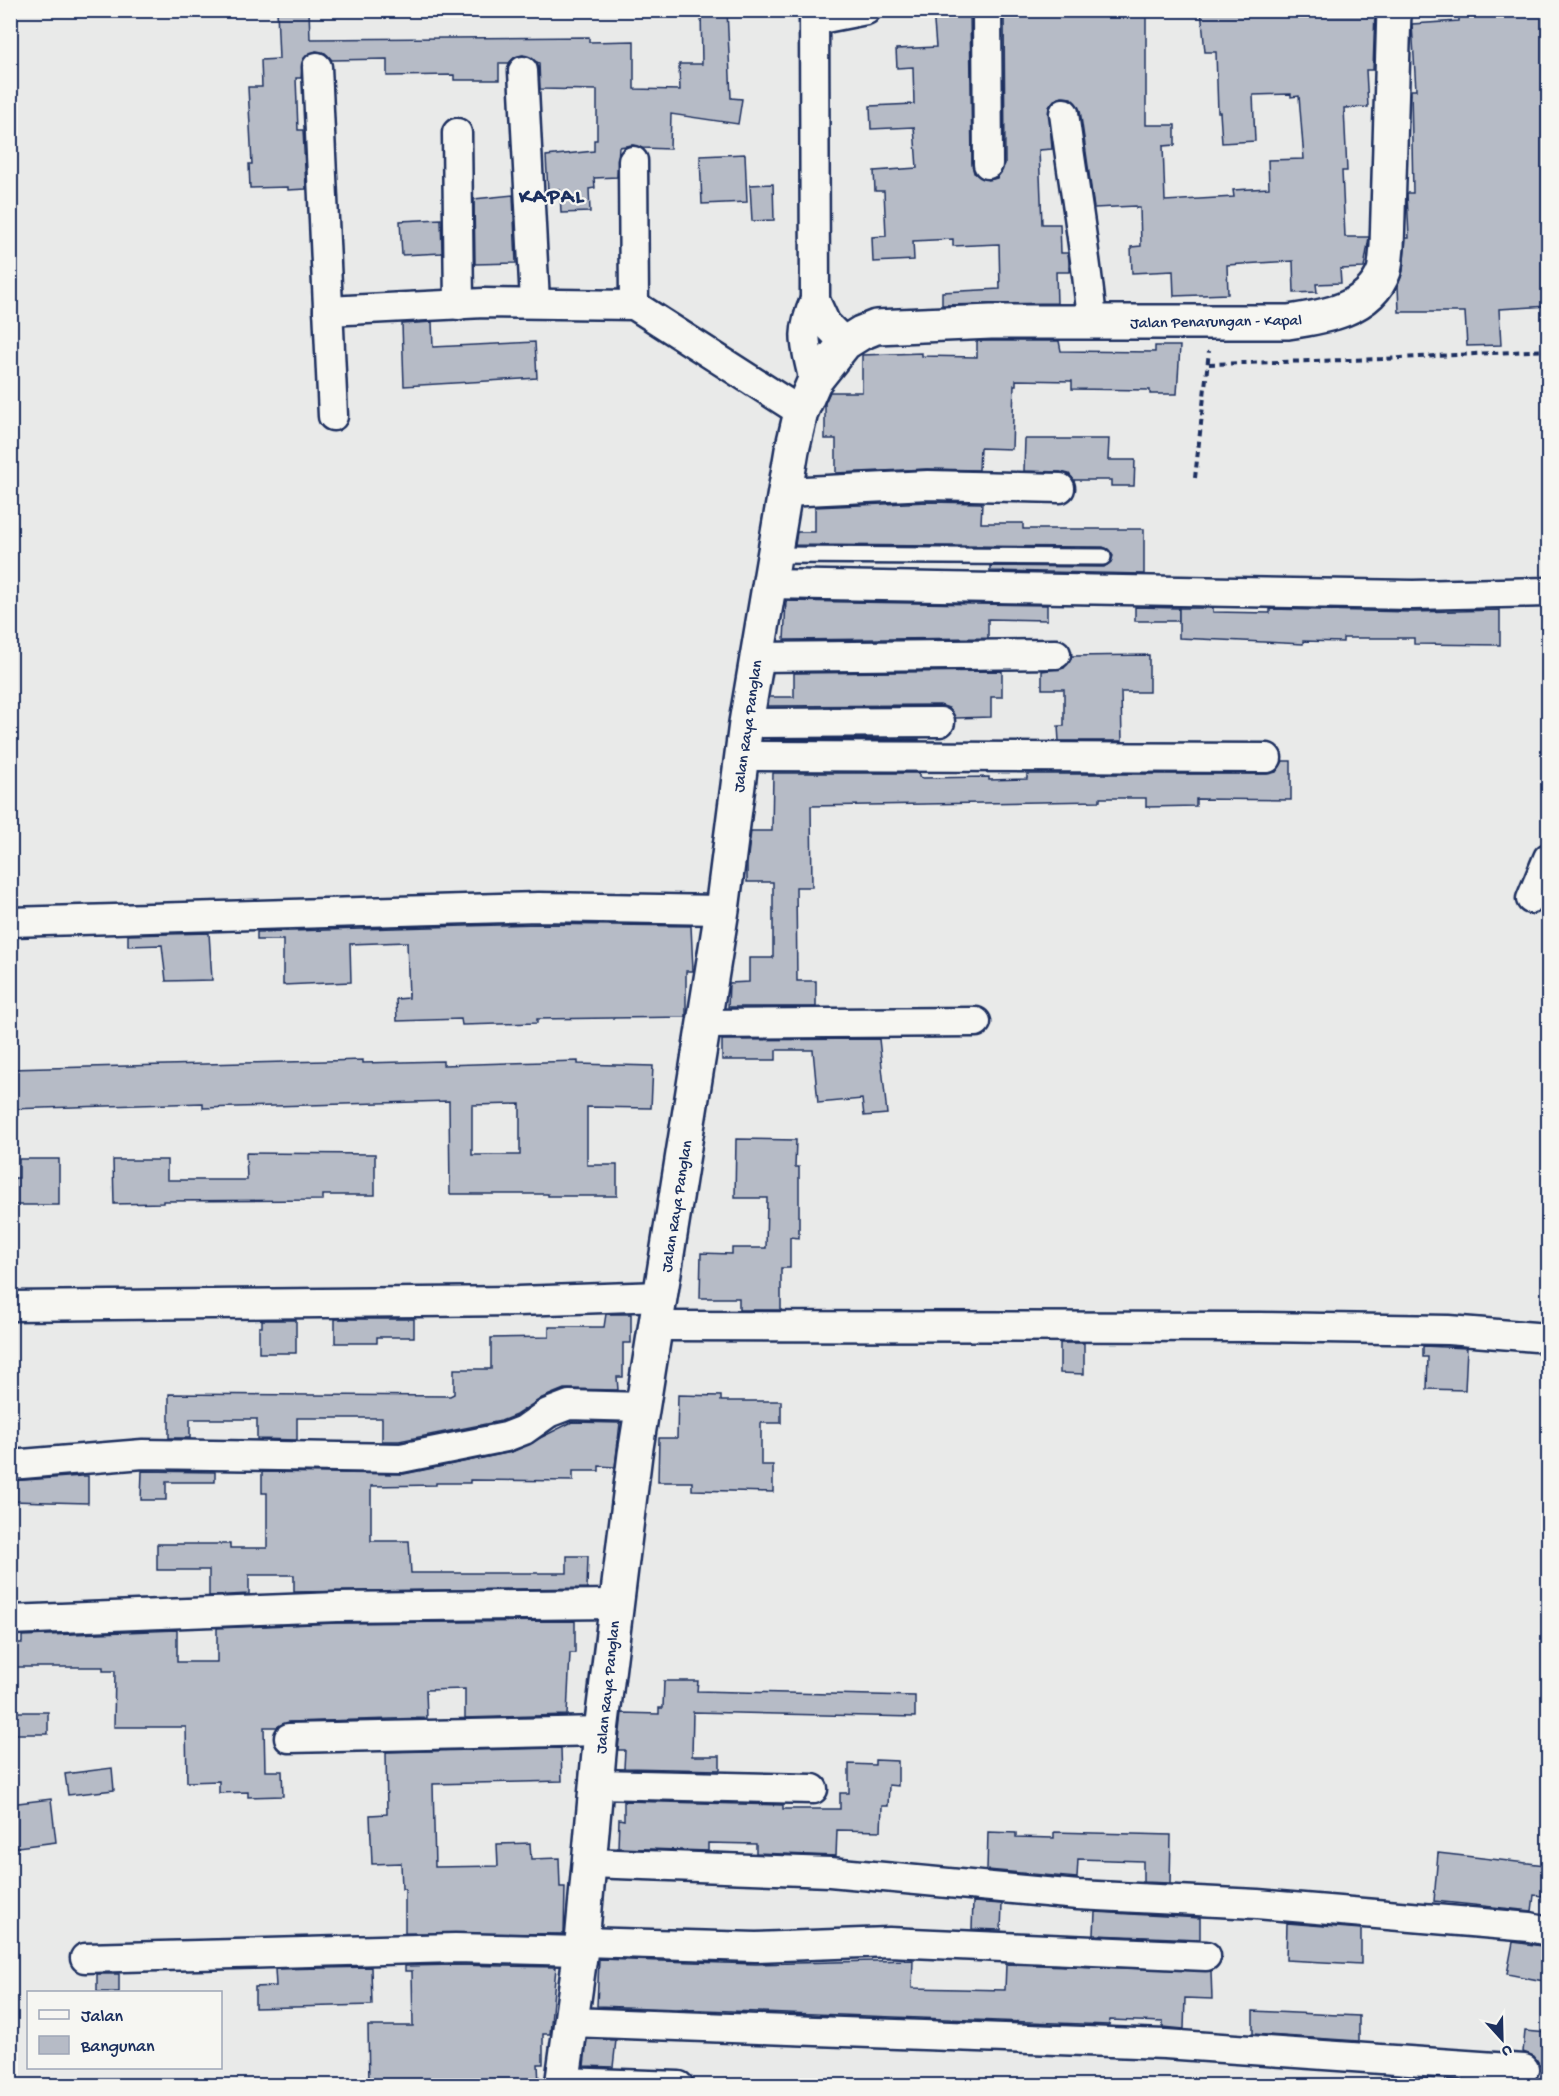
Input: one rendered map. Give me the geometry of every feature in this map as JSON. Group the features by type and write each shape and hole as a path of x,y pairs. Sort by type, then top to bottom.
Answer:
{"street":[{"path":"814,381 806,344 805,324 815,300 814,16 866,10"},
{"path":"987,10 988,164"},
{"name":"Jalan Penarungan - Kapal","path":"845,343 876,327 900,324 1092,321 1288,322 1323,318 1361,300 1384,271 1388,247 1394,10"},
{"path":"317,67 333,416"},
{"path":"523,71 535,302"},
{"path":"1064,113 1084,242 1092,321"},
{"path":"457,133 459,305"},
{"path":"633,161 634,305"},
{"path":"815,300 826,324 845,343"},
{"path":"328,311 535,302 634,305 801,412"},
{"name":"Jalan Raya Panglan","path":"562,2084 581,1946 615,1604 642,1407 722,910 756,657 801,412 814,381 845,343"},
{"path":"785,492 928,485 1060,488"},
{"path":"771,569 1413,595 1548,592"},
{"path":"756,657 1056,654"},
{"path":"746,723 940,722"},
{"path":"741,756 1267,758"},
{"path":"1531,899 1548,858"},
{"path":"10,922 539,907 722,910"},
{"path":"703,1024 976,1022"},
{"path":"10,1306 659,1311 1448,1330 1548,1338"},
{"path":"10,1465 143,1454 401,1458 506,1437 524,1430 548,1413 569,1405 642,1407"},
{"path":"10,1620 337,1607 615,1604"},
{"path":"289,1738 601,1731"},
{"path":"597,1784 813,1789"},
{"path":"590,1863 830,1872 1078,1895 1269,1905 1530,1927 1548,1931"},
{"path":"85,1958 455,1948 756,1947 889,1942 1206,1956"},
{"path":"571,2022 1165,2044 1524,2068"},
{"path":"562,2084 679,2085"}],"lane":[{"path":"771,569 1103,557"}],"path":[{"path":"1195,478 1209,363 1208,323"},
{"path":"1209,363 1382,359 1548,350"}],"building":[{"path":"277,10 309,10 310,39 589,37 589,42 634,41 634,89 680,90 679,64 702,64 701,10 727,10 731,98 742,99 738,124 671,114 670,149 642,148 633,145 619,147 617,177 594,178 595,188 589,189 590,212 561,213 560,190 548,191 546,156 594,151 594,140 597,140 597,90 540,89 539,63 523,55 515,57 509,63 499,63 499,80 454,80 454,75 387,76 387,59 332,60 325,53 316,51 303,59 301,78 296,78 298,130 303,130 306,189 250,188 249,164 252,164 248,87 262,87 261,60 279,59"},
{"path":"933,10 970,10 972,164 974,173 988,180 997,178 1005,164 1004,10 1146,10 1146,125 1175,125 1175,145 1163,146 1165,201 1234,197 1233,190 1269,188 1268,160 1304,159 1299,96 1291,97 1291,94 1253,95 1255,141 1222,143 1220,112 1218,112 1216,52 1205,52 1201,10 1375,10 1373,70 1366,70 1368,107 1344,108 1347,171 1342,171 1345,237 1369,237 1364,268 1340,269 1341,283 1316,284 1317,292 1294,293 1293,261 1227,265 1228,294 1174,296 1173,271 1132,273 1131,247 1141,246 1140,208 1136,206 1094,208 1080,110 1071,98 1062,97 1054,100 1049,107 1052,149 1039,150 1042,224 1060,224 1061,253 1068,253 1069,272 1056,272 1057,303 942,305 942,292 1000,289 999,244 953,246 953,239 913,241 914,260 873,262 872,237 886,236 884,191 875,191 874,171 917,168 914,127 871,129 870,106 914,104 913,67 897,68 896,49 936,47"},
{"path":"1459,10 1545,10 1548,41 1548,99 1544,100 1548,153 1548,306 1499,309 1501,345 1467,346 1465,312 1399,312 1398,285 1403,271 1406,238 1409,238 1407,193 1413,193 1411,90 1416,90 1412,24 1459,21"},
{"path":"745,154 747,202 702,204 700,156"},
{"path":"773,184 774,220 752,221 750,185"},
{"path":"513,195 516,263 475,264 474,199"},
{"path":"441,219 442,253 402,255 400,221"},
{"path":"432,322 433,347 535,342 537,378 404,386 402,324"},
{"path":"977,341 1059,341 1061,351 1155,352 1155,346 1180,346 1177,394 1150,394 1150,390 1072,389 1072,381 1016,380 1012,449 980,448 979,470 927,469 836,473 836,439 825,439 825,403 830,392 862,392 862,355 922,353 922,356 977,357"},
{"path":"1025,439 1109,439 1108,460 1135,460 1134,486 1111,486 1111,480 1074,480 1069,474 1060,472 1024,471"},
{"path":"928,502 982,503 981,523 1023,523 1023,529 1144,529 1144,574 990,571 990,566 1104,567 1111,562 1113,556 1108,549 1103,547 795,545 797,532 815,532 815,507"},
{"path":"786,601 1047,605 1047,620 988,619 988,638 784,640"},
{"path":"1135,607 1179,608 1179,621 1135,621"},
{"path":"1179,608 1213,608 1213,612 1270,613 1270,609 1413,612 1500,610 1500,645 1414,644 1414,638 1343,638 1343,642 1303,641 1303,644 1179,638"},
{"path":"1149,655 1149,692 1121,692 1122,741 1059,741 1058,726 1064,726 1064,689 1042,689 1042,671 1064,668 1072,656"},
{"path":"1002,671 1002,697 991,697 991,717 955,718 949,708 940,705 768,706 769,697 794,697 794,673"},
{"path":"919,739 919,740 770,740"},
{"path":"1283,761 1291,761 1291,800 1196,799 1196,806 1146,807 1146,798 1100,798 1100,801 811,806 812,887 796,887 797,981 816,981 816,1007 728,1007 729,983 749,982 749,958 773,958 773,882 747,882 747,864 751,831 772,831 773,773 919,773 919,777 923,778 989,777 989,780 1027,779 1027,774 1267,774 1276,772"},
{"path":"539,924 691,926 693,971 686,971 686,1017 537,1019 537,1023 462,1025 461,1019 397,1021 396,999 409,998 407,942 350,944 351,982 283,985 283,940 257,940 257,932"},
{"path":"209,933 212,980 166,981 162,945 128,946 128,935"},
{"path":"879,1039 887,1114 864,1116 862,1099 818,1103 813,1050 776,1050 776,1060 722,1060 722,1040"},
{"path":"363,1060 363,1063 443,1061 443,1065 578,1061 578,1064 653,1066 651,1108 587,1107 587,1165 617,1165 617,1196 450,1194 449,1101 203,1108 203,1103 10,1109 10,1069","holes":["520,1104 520,1155 472,1155 472,1105"]},
{"path":"736,1139 796,1140 795,1167 799,1167 799,1238 790,1237 790,1268 781,1268 781,1310 739,1310 739,1298 700,1298 701,1253 732,1254 732,1248 766,1248 767,1198 735,1198"},
{"path":"246,1153 375,1154 375,1195 323,1195 323,1200 163,1201 163,1203 114,1204 113,1160 167,1160 167,1180 247,1180"},
{"path":"19,1159 59,1159 59,1205 14,1205 13,1178 19,1178"},
{"path":"606,1314 631,1314 631,1343 623,1343 623,1377 617,1377 618,1390 564,1389 542,1398 516,1415 501,1421 399,1441 382,1441 382,1418 297,1418 297,1440 257,1439 257,1419 190,1419 190,1438 169,1438 169,1394 450,1396 454,1394 454,1369 491,1369 491,1338 549,1337 549,1327 604,1327"},
{"path":"335,1319 414,1319 414,1337 377,1337 377,1343 335,1343"},
{"path":"262,1320 296,1320 296,1353 259,1353 259,1327 262,1327"},
{"path":"1060,1343 1084,1343 1084,1374 1060,1373"},
{"path":"1423,1346 1467,1348 1465,1390 1427,1389 1428,1357 1423,1357"},
{"path":"678,1395 721,1396 721,1401 781,1401 781,1423 761,1423 761,1465 773,1465 773,1492 692,1490 692,1482 658,1482 659,1438 677,1438"},
{"path":"572,1422 620,1423 615,1467 599,1466 599,1471 573,1471 573,1481 470,1480 470,1483 371,1486 371,1541 409,1541 411,1573 567,1573 567,1556 588,1556 587,1588 294,1592 294,1575 249,1575 249,1594 209,1596 209,1570 157,1570 157,1544 230,1544 230,1548 267,1548 267,1493 262,1493 262,1472 404,1474 512,1452"},
{"path":"142,1471 215,1472 215,1482 166,1482 166,1500 141,1500"},
{"path":"88,1476 88,1503 10,1501 10,1481"},
{"path":"575,1621 575,1653 570,1653 567,1715 465,1718 465,1689 426,1690 427,1718 289,1722 277,1727 264,1727 265,1771 282,1771 283,1796 248,1797 248,1792 219,1793 219,1781 187,1782 186,1727 114,1727 115,1671 103,1671 103,1667 10,1667 10,1643 22,1643 22,1636 177,1630 177,1662 217,1662 217,1628 337,1623"},
{"path":"664,1681 698,1681 697,1691 915,1696 915,1717 693,1712 692,1756 720,1756 720,1770 624,1768 625,1750 618,1750 622,1713 659,1714 659,1708 663,1708"},
{"path":"10,1712 48,1712 48,1734 10,1734"},
{"path":"561,1748 562,1781 433,1784 435,1867 498,1866 497,1844 530,1843 531,1859 559,1858 560,1887 565,1887 564,1934 405,1933 405,1889 402,1889 401,1863 372,1864 370,1815 387,1814 386,1752"},
{"path":"875,1760 898,1761 898,1786 889,1785 888,1806 882,1806 881,1831 837,1830 836,1856 756,1853 756,1844 708,1843 708,1851 618,1848 619,1819 624,1820 624,1801 783,1805 783,1809 840,1809 840,1793 849,1793 849,1764 875,1765"},
{"path":"112,1768 114,1790 68,1795 65,1774"},
{"path":"51,1799 56,1842 10,1848 10,1804"},
{"path":"988,1832 1016,1833 1016,1837 1054,1838 1054,1832 1171,1835 1170,1883 1143,1882 1143,1861 1078,1859 1077,1878 987,1870"},
{"path":"1438,1853 1545,1865 1542,1896 1534,1895 1532,1911 1434,1901"},
{"path":"973,1902 1002,1904 1001,1930 972,1929"},
{"path":"1095,1912 1200,1918 1200,1939 1094,1935"},
{"path":"1287,1923 1361,1929 1361,1964 1286,1960"},
{"path":"1513,1942 1548,1947 1544,1981 1507,1974"},
{"path":"599,1959 756,1964 913,1960 912,1988 1005,1990 1006,1964 1211,1971 1212,1999 1185,1998 1184,2029 1163,2027 1163,2022 1110,2020 1109,2025 597,2006"},
{"path":"405,1966 556,1967 550,2034 543,2034 543,2064 538,2064 539,2085 369,2085 368,2026 413,2026 412,1971 405,1971"},
{"path":"371,1967 372,2005 255,2008 255,1987 276,1986 275,1969"},
{"path":"97,1974 119,1974 119,1991 97,1991"},
{"path":"1253,2011 1359,2016 1359,2041 1253,2034"},
{"path":"1525,2031 1548,2033 1548,2065 1539,2064 1534,2056 1523,2052"},
{"path":"587,2039 616,2040 613,2067 584,2066"}],"district":[{"name":"KAPAL","path":"552,194"}]}
